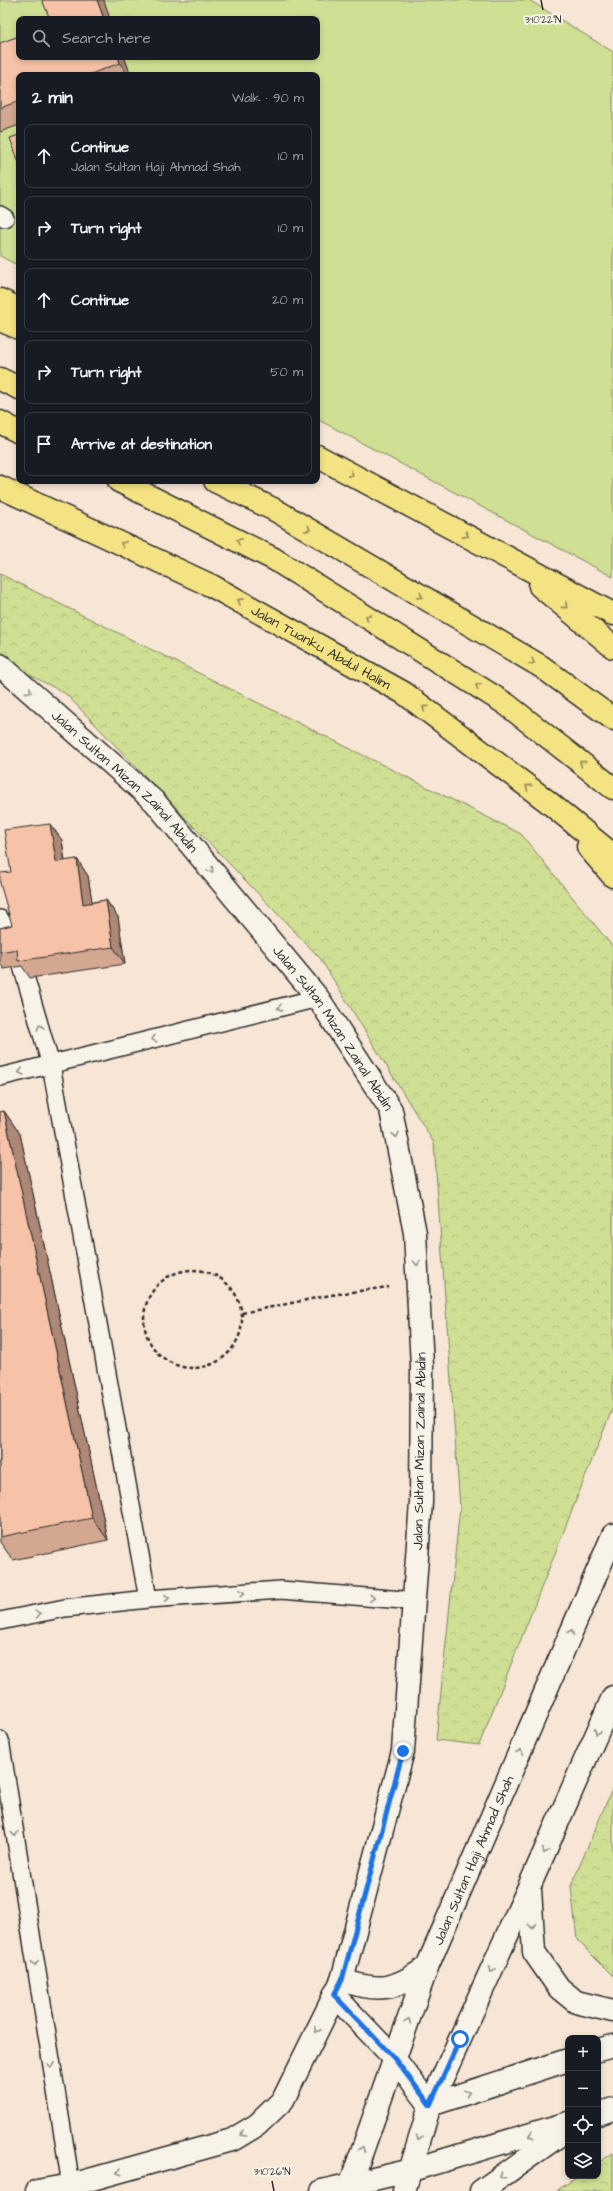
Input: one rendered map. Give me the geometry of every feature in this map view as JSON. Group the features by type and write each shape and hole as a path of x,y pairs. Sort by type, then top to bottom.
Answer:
{"main road":[{"path":"0,300 16,308"},
{"path":"0,320 16,327"},
{"path":"0,379 16,387"},
{"path":"0,422 16,430"},
{"path":"0,440 16,446"},
{"path":"320,458 613,614"},
{"path":"116,484 158,501"},
{"path":"125,484 274,559 506,704 613,788"},
{"path":"221,484 275,510 542,667 613,719"},
{"name":"Jalan Tuanku Abdul Halim","path":"0,487 212,586 404,693 548,801 613,855"},
{"path":"503,554 613,647"},
{"path":"548,801 613,876"}],"street":[{"name":"Jalan Sultan Mizan Zainal Abidin","path":"0,665 155,802 318,998 391,1110 415,1232 422,1366 421,1502 403,1751 338,1988 283,2100 257,2125 232,2140 71,2185 37,2191"},
{"name":"Jalan Sultan Haji Ahmad Shah","path":"349,2188 427,1968 613,1535"},
{"path":"406,2181 430,2105 530,1887 613,1697"},
{"path":"530,1887 534,1952 559,1988 576,2002 613,2011"},
{"path":"338,1988 385,1988 406,1982 427,1968"},
{"path":"338,1988 430,2105"},
{"path":"601,2049 613,2046"},
{"path":"430,2105 565,2061"},
{"path":"601,2113 613,2109"},
{"path":"322,2191 406,2181 565,2124"},
{"path":"481,2191 565,2131"}],"lane":[{"path":"0,919 15,943"},
{"path":"22,966 51,1065 148,1599"},
{"path":"0,1077 318,998"},
{"path":"0,1621 65,1608 148,1599 281,1590 415,1600"},
{"path":"0,1740 71,2185"}],"path":[{"path":"188,1269 203,1269 217,1275 230,1285 238,1298 242,1313 242,1330 231,1350 223,1359 208,1366 191,1368 174,1365 160,1356 149,1342 144,1326 144,1309 150,1294 160,1282 172,1273 188,1269"},
{"path":"242,1313 365,1289"}],"green space":[{"path":"0,0 529,0 613,52 613,577 320,421 320,72 16,72 16,264 0,256"},
{"path":"0,574 521,834 613,947 613,1407 479,1745 436,1740 460,1507 434,1143 320,958 66,694 0,659"},
{"path":"613,1787 613,1976 577,1940 571,1886"},
{"path":"613,2153 613,2191 556,2191 574,2179 601,2179 601,2161"}],"building":[{"path":"42,0 97,0 103,16 49,16"},
{"path":"16,37 16,60 119,60 120,63 96,72 16,72 16,102 0,108 0,43"},
{"path":"16,136 16,155 10,138"},
{"path":"50,824 56,862 77,859 83,904 106,900 113,947 18,961 17,949 0,952 0,928 12,925 0,883 0,873 11,872 4,830"},
{"path":"4,1111 92,1518 0,1537 0,1112"}],"route":[{"path":"403,1751 342,1980 334,1995 394,2058 430,2105 460,2039"}]}
